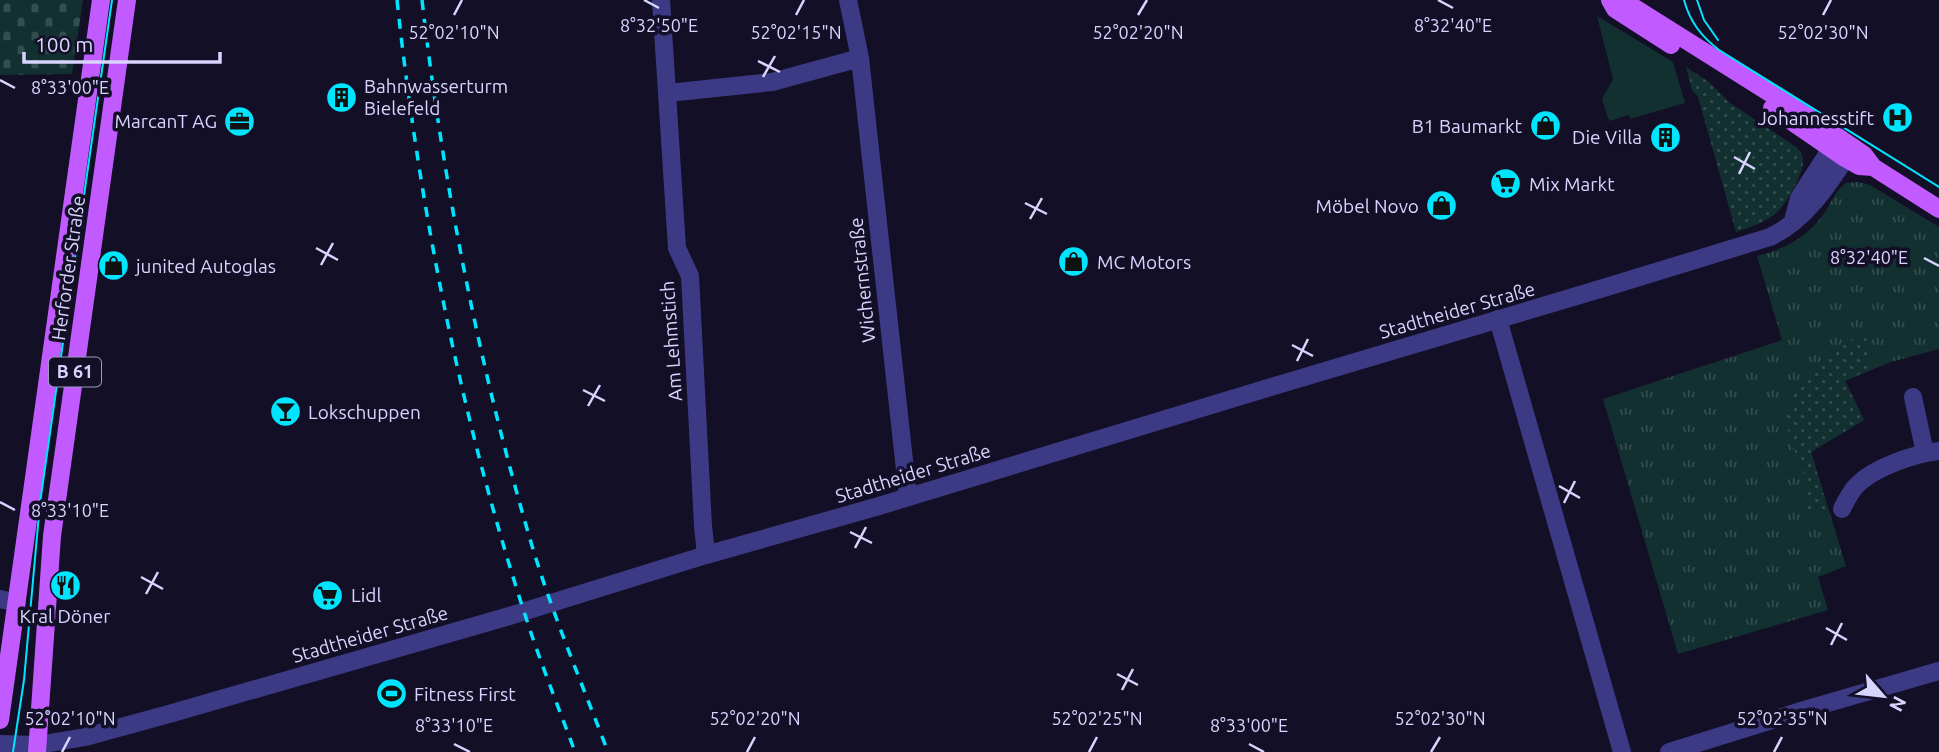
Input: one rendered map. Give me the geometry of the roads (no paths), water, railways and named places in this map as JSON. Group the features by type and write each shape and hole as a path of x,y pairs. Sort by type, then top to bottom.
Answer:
{"main road":[{"name":"Herforder Straße","path":"0,720 8,601 102,0"},
{"name":"Herforder Straße","path":"38,748 52,536 127,0"},
{"path":"1610,0 1615,9 1626,17 1842,148"},
{"path":"1622,0 1842,148 1859,166 1873,167 1939,209"}],"street":[{"name":"Am Lehmstich","path":"661,0 677,248 690,276 706,555"},
{"name":"Wichernstraße","path":"848,0 860,58 908,497"},
{"path":"668,93 772,82 860,58"},
{"name":"Stadtheider Straße","path":"0,744 38,748 169,714 506,617 1770,237 1793,221 1799,198 1842,148"},
{"path":"1498,319 1622,752"},
{"path":"1842,509 1858,484 1869,476 1894,463 1932,452 1913,397"},
{"path":"1669,752 1939,671"}],"tram line":[{"path":"13,752 24,680 40,503 112,0"},
{"path":"1684,0 1697,28 1719,50 1939,187"},
{"path":"1697,0 1704,20 1718,40"}],"railway":[{"path":"397,0 431,238 464,396 505,551 534,643 575,752"},
{"path":"422,0 452,204 494,406 538,566 608,752"}],"place":[{"name":"Bahnwasserturm Bielefeld","path":"341,97"},
{"name":"Johannesstift","path":"1897,118"},
{"name":"MarcanT AG","path":"240,121"},
{"name":"B1 Baumarkt","path":"1545,126"},
{"name":"Die Villa","path":"1665,137"},
{"name":"Mix Markt","path":"1506,184"},
{"name":"Möbel Novo","path":"1442,206"},
{"name":"MC Motors","path":"1074,262"},
{"name":"junited Autoglas","path":"113,266"},
{"name":"Lokschuppen","path":"285,412"},
{"name":"Kral Döner","path":"65,585"},
{"name":"Lidl","path":"328,595"},
{"name":"Fitness First","path":"391,694"}]}
